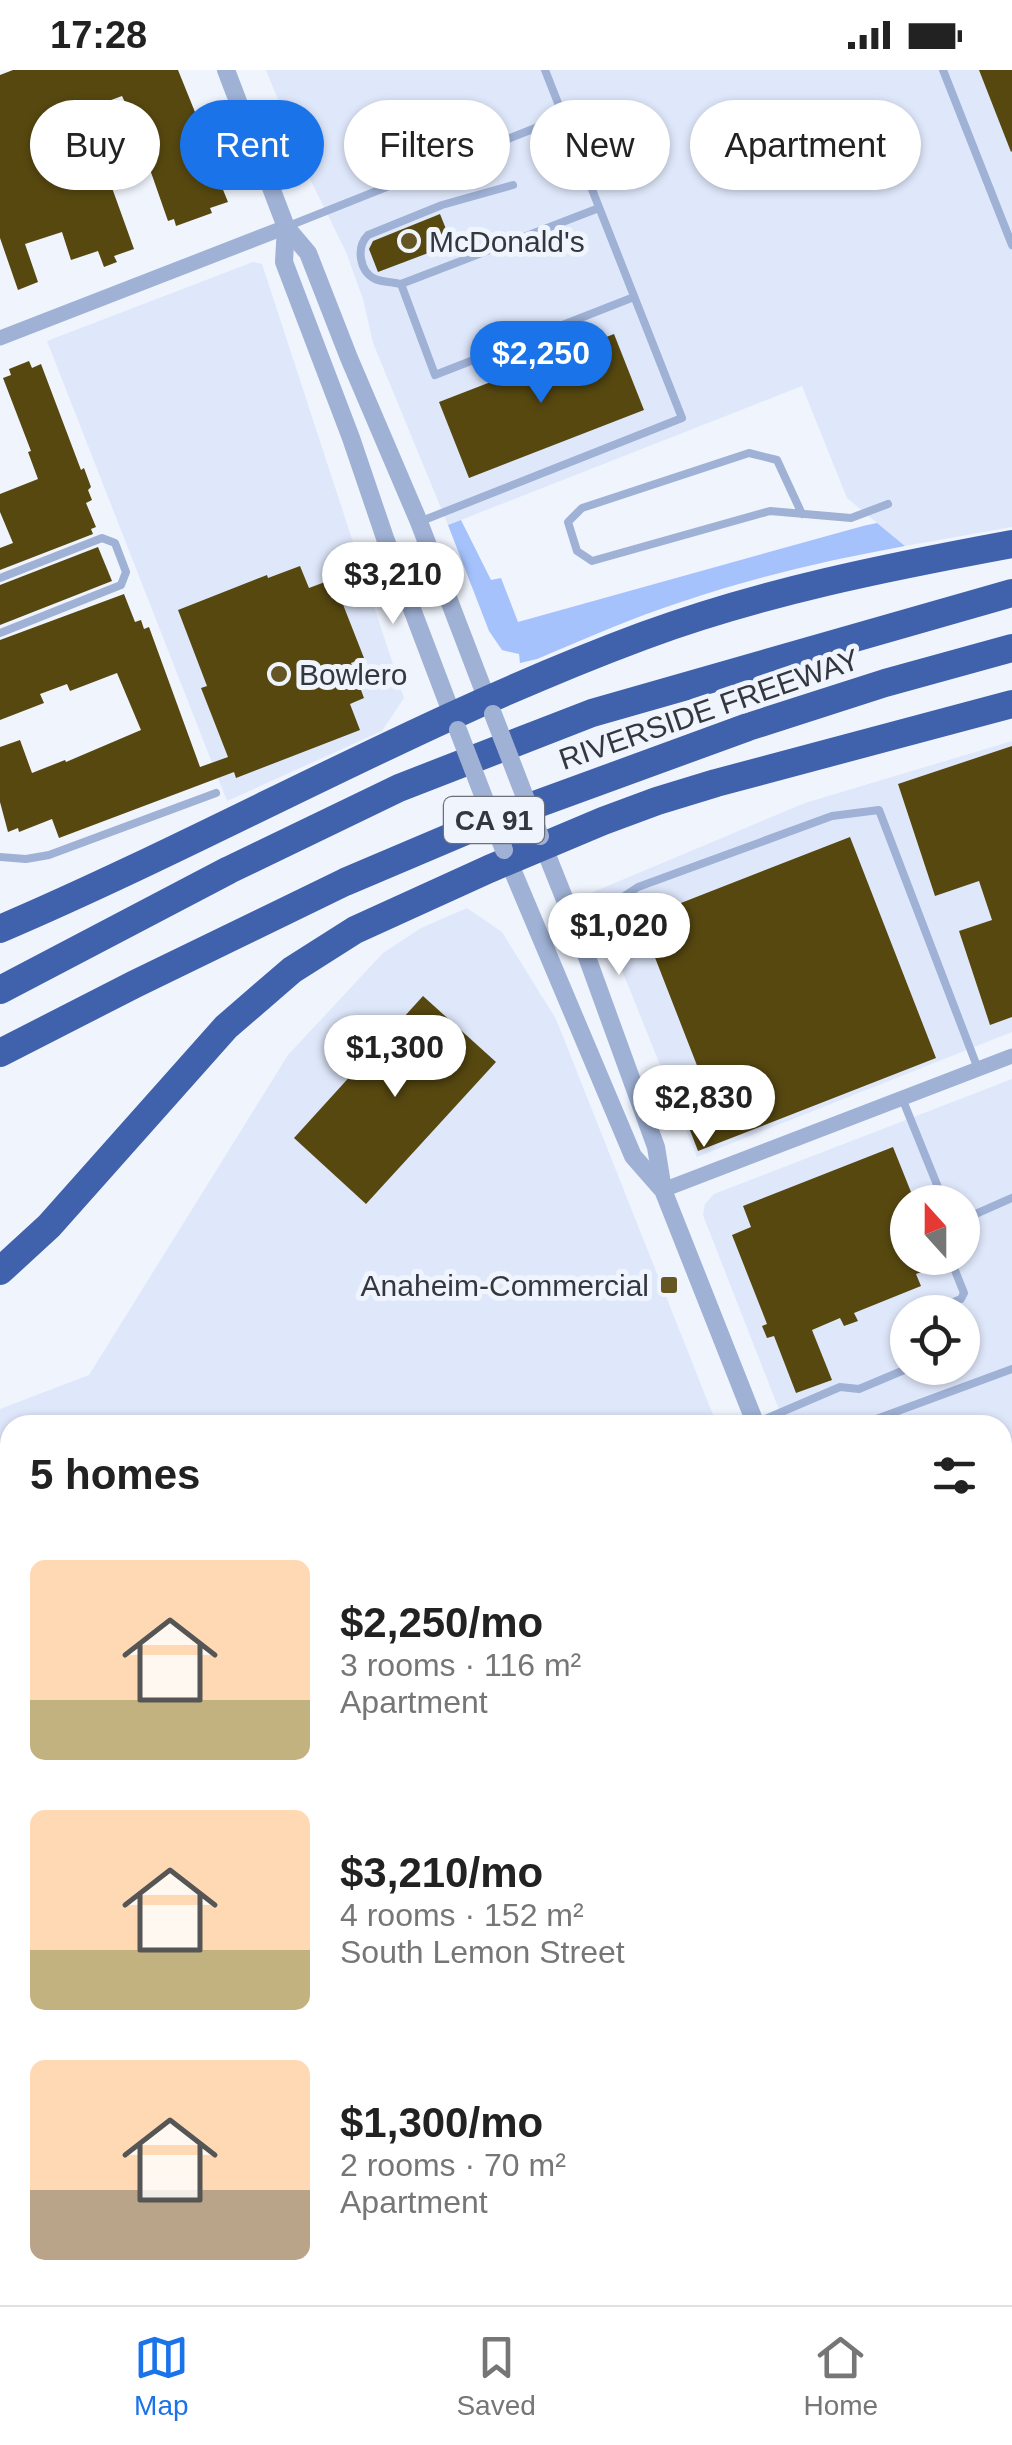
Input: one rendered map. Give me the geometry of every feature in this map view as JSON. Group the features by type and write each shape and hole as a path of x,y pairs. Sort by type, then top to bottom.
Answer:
{"highway":[{"path":"0,929 645,635 750,601 1012,544"},
{"name":"RIVERSIDE FREEWAY","path":"0,990 229,870 399,788 592,714 1012,593"},
{"name":"RIVERSIDE FREEWAY","path":"0,1054 345,882 477,826 748,727 1012,648"},
{"path":"0,1271 49,1226 226,1027 264,992 355,930 506,855 603,820 716,783 1012,704"}],"street":[{"path":"226,70 286,227 308,253 419,522 579,935 656,1147 663,1190 752,1415"},
{"path":"0,338 286,227"},
{"path":"286,227 284,262 384,538 506,855 632,1156 663,1190"},
{"path":"663,1190 1012,1056"}],"lane":[{"path":"545,70 556,100"},
{"path":"944,70 1012,246"},
{"path":"286,227 530,130"},
{"path":"513,185 442,205 368,235 361,242 360,251 367,271 375,279 401,284 599,208"},
{"path":"419,522 682,418 592,190"},
{"path":"401,284 435,375 634,297"},
{"path":"802,514 777,460 749,452 582,508 568,522 577,552 592,561 770,511 802,514 852,518 888,504"},
{"path":"0,578 102,538 115,543 126,572 121,585 0,633"},
{"path":"0,858 26,859 49,854 216,793"},
{"path":"579,935 608,907 638,888 832,816 879,810 978,1069"},
{"path":"902,1098 937,1185"},
{"path":"980,1212 1012,1198"},
{"path":"887,1415 1012,1369"},
{"path":"776,1415 840,1387 858,1388 890,1375"}],"shaded area":[{"path":"266,70 1012,70 1012,527 905,546 847,498 802,386 448,525 373,343 346,252 315,190 324,190 324,100 278,100"},
{"path":"253,262 262,264 404,698 382,731 227,801 47,341"},
{"path":"461,520 491,580 501,578 518,622 877,523 905,546 708,593 520,663 519,654 502,650 489,631 448,525"},
{"path":"1012,741 1012,1032 697,1157 591,893 805,803"},
{"path":"467,908 502,932 556,1019 713,1415 0,1415 0,1409 89,1375 288,1055 383,953 421,928"},
{"path":"1012,1079 1012,1415 781,1415 703,1215 705,1204 714,1194"}],"building":[{"path":"13,70 178,70 190,100 180,100 180,190 223,190 228,202 210,208 212,213 176,226 174,219 168,221 157,190 160,100 124,100 122,96 111,100 30,100 30,190 113,190 134,249 114,256 117,262 104,267 98,251 71,260 62,232 25,244 38,282 18,290 0,238 0,75"},
{"path":"979,70 1012,70 1011,152"},
{"name":"McDonald's","path":"440,214 452,244 378,272 369,249 373,241"},
{"path":"614,334 644,410 469,478 439,402"},
{"path":"29,361 32,368 41,364 81,470 84,468 92,500 86,503 96,527 91,529 93,534 0,570 0,548 13,543 0,512 0,494 38,479 3,378 11,375 9,369"},
{"path":"98,547 112,581 0,625 0,585"},
{"path":"300,566 309,588 333,579 364,658 351,663 364,698 350,704 360,730 236,778 234,772 59,838 52,819 19,832 18,828 8,832 0,802 0,747 20,740 32,773 141,730 117,673 70,691 67,684 40,694 44,703 0,720 0,640 124,594 135,622 141,620 144,629 149,627 200,767 228,757 201,688 207,686 178,610"},
{"path":"1012,746 1012,1017 990,1025 959,931 992,920 979,881 935,896 898,784"},
{"path":"850,837 936,1058 698,1151 684,1115 712,1104 640,919"},
{"path":"423,996 496,1062 366,1204 294,1138"},
{"path":"893,1147 908,1185 890,1185 890,1275 916,1275 921,1286 890,1295 890,1298 854,1313 858,1321 844,1326 840,1318 812,1330 832,1380 796,1393 774,1336 767,1338 762,1326 767,1324 732,1235 751,1227 743,1206"}],"place":[{"name":"McDonald's","path":"409,241"},
{"name":"Bowlero","path":"279,674"},
{"name":"Anaheim-Commercial","path":"669,1285"}]}
